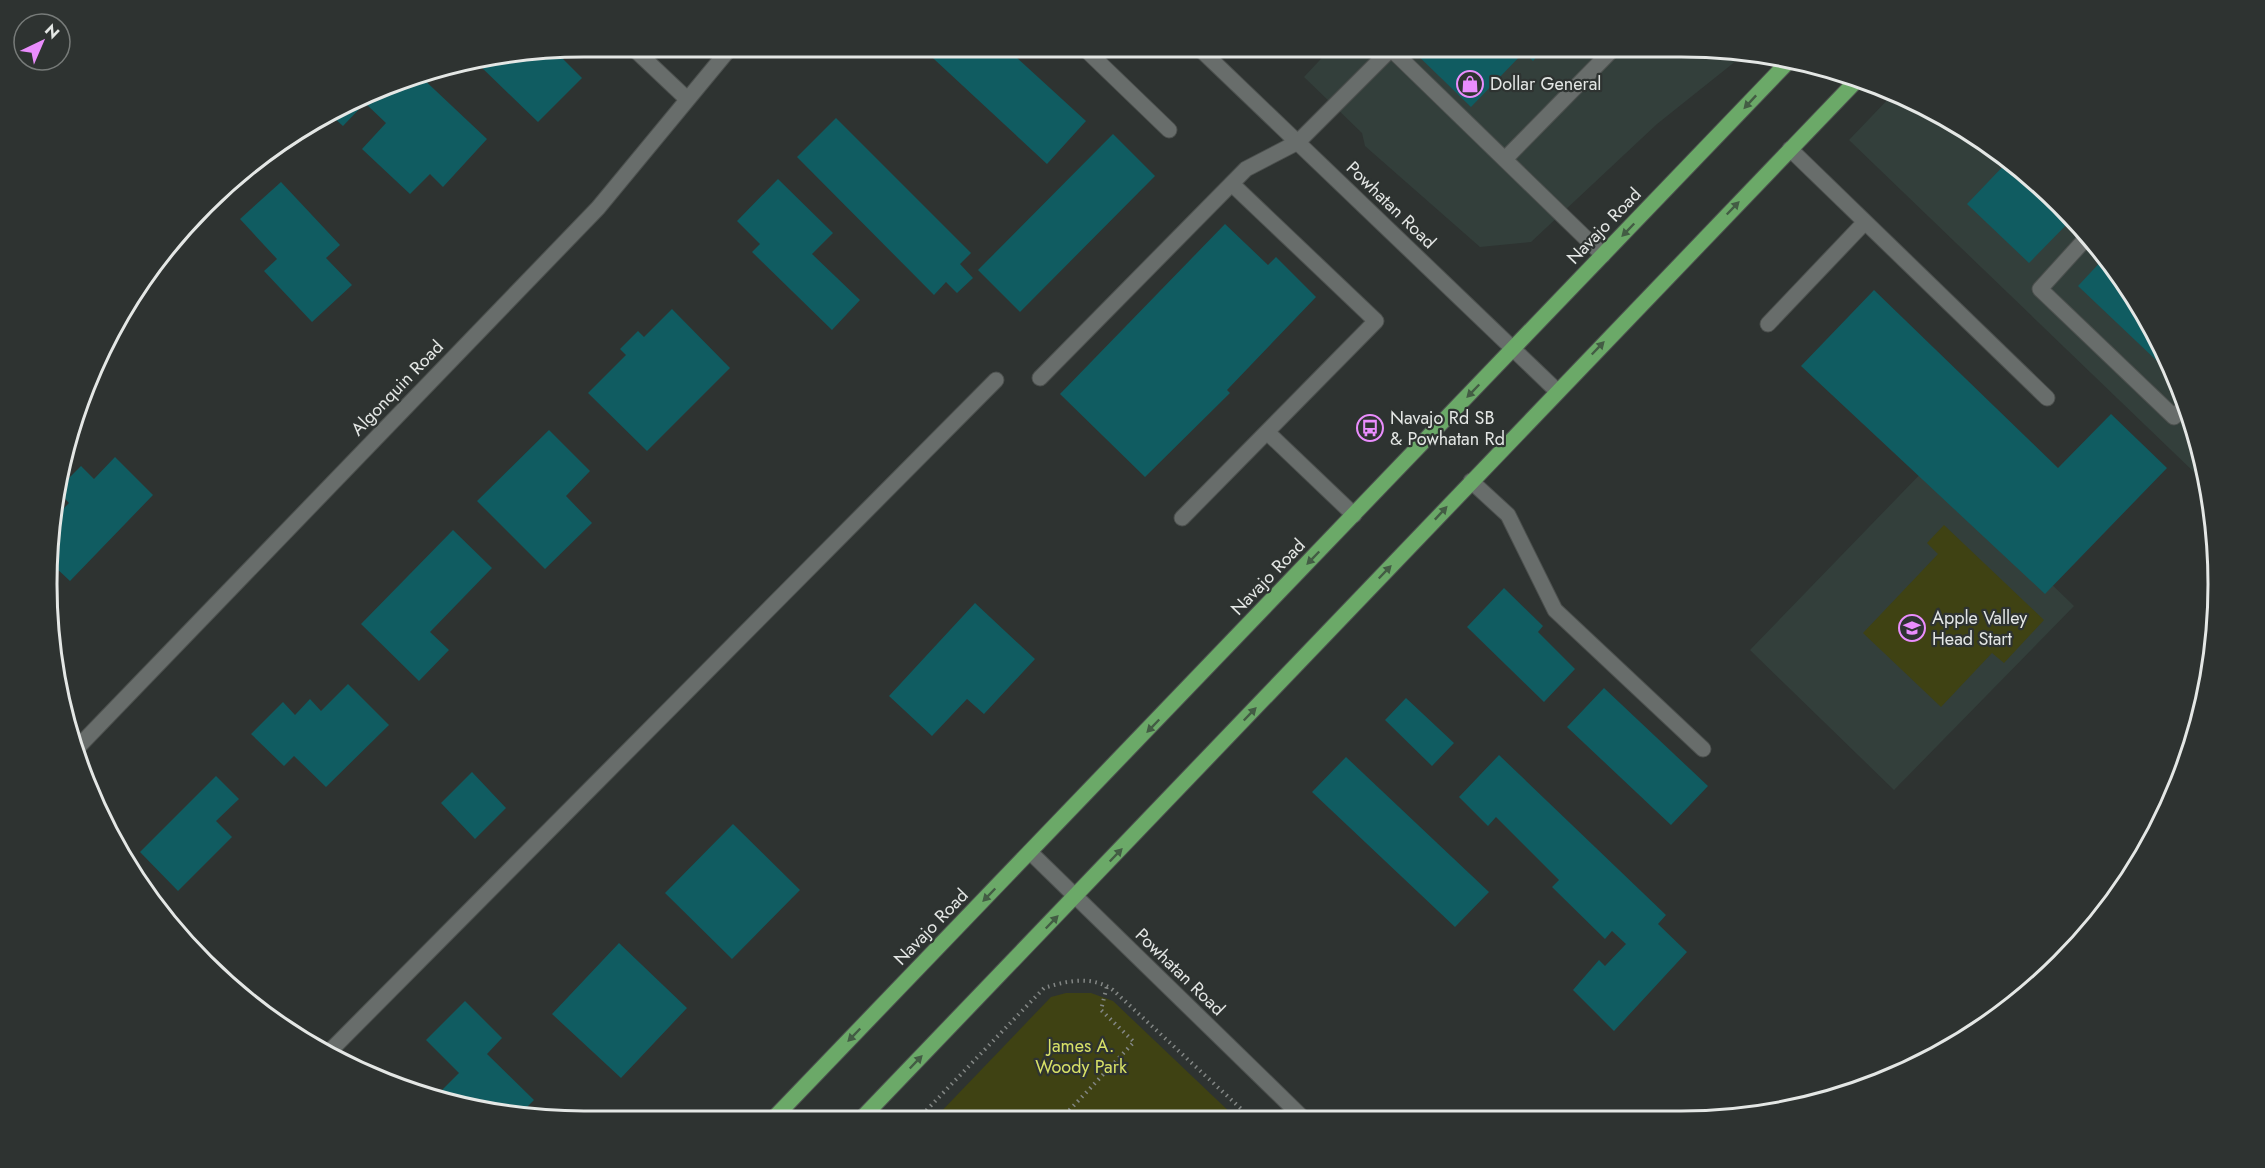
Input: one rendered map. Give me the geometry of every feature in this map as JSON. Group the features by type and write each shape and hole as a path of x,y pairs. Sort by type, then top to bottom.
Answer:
{"main road":[{"name":"Navajo Road","path":"781,1111 1783,67"},
{"path":"869,1111 1852,86"}],"street":[{"path":"643,57 687,99"},
{"name":"Algonquin Road","path":"82,743 598,208 722,57"},
{"path":"1093,57 1169,130"},
{"name":"Powhatan Road","path":"1209,57 1557,391"},
{"path":"1040,378 1246,169 1298,142 1383,57"},
{"path":"1399,57 1603,255"},
{"path":"1505,159 1605,57"},
{"path":"1790,149 2047,398"},
{"path":"1182,518 1377,321 1232,184"},
{"path":"1768,324 1864,222"},
{"path":"2082,243 2040,289 2174,417 2179,412"},
{"path":"334,1047 996,380"},
{"path":"1267,432 1354,515"},
{"path":"1471,481 1508,515 1555,610 1703,748"},
{"name":"Powhatan Road","path":"1030,852 1296,1111"}],"path":[{"path":"926,1111 1044,988 1073,980 1107,986 1243,1111"},
{"path":"1069,1111 1134,1042 1101,1010 1107,986"}],"shaded area":[{"path":"1323,57 1681,57 1737,60 1657,124 1531,242 1480,247 1365,146 1362,133 1304,77"},
{"path":"1888,99 1914,111 1974,146 2002,166 2054,211 2099,263 2119,291 2154,351 2180,415 2196,474 1849,140"},
{"name":"Apple Valley Head Start","path":"1929,465 2074,606 1894,790 1750,650"}],"green space":[{"path":"1944,525 2044,620 2004,663 1992,653 1941,707 1863,633 1938,554 1927,543"},
{"name":"James A. Woody Park","path":"1066,993 1091,993 1113,1001 1229,1111 942,1111 1051,997"}],"building":[{"path":"932,57 1016,57 1086,121 1047,164"},
{"name":"Dollar General","path":"1419,57 1519,57 1471,107"},
{"path":"562,58 582,78 538,122 481,67"},
{"path":"426,82 487,139 443,187 430,174 410,194 362,149 386,123 366,104"},
{"path":"362,106 343,126 336,119"},
{"path":"836,118 971,253 960,264 973,278 957,293 946,282 934,295 797,157"},
{"path":"1113,134 1155,176 1020,312 978,270"},
{"path":"2003,167 2054,211 2066,225 2029,263 1967,204"},
{"path":"778,179 833,233 812,254 860,300 832,330 752,252 760,244 737,221"},
{"path":"281,182 340,245 326,258 352,285 312,322 264,271 277,259 240,219"},
{"path":"1225,224 1268,265 1276,257 1316,297 1227,390 1230,393 1145,477 1060,394"},
{"path":"2099,263 2119,291 2160,363 2078,286"},
{"path":"1874,290 2058,468 2111,414 2167,468 2045,594 1801,366"},
{"path":"672,309 730,368 647,451 588,393 626,355 620,349 638,331 644,337"},
{"path":"549,430 590,471 566,496 592,523 545,569 477,501"},
{"path":"115,457 153,495 70,581 57,569 63,509 69,503 64,498 67,481 81,466 94,479"},
{"path":"453,530 492,568 430,632 449,650 419,681 361,624"},
{"path":"1504,588 1543,626 1538,632 1575,669 1544,702 1467,627"},
{"path":"975,603 1035,659 984,714 967,699 932,736 889,696"},
{"path":"348,684 389,725 326,787 294,756 284,766 251,734 283,702 295,715 310,699 321,711"},
{"path":"1604,688 1708,786 1671,825 1567,727"},
{"path":"1406,698 1454,743 1432,766 1385,720"},
{"path":"1499,755 1666,915 1658,924 1687,952 1614,1031 1573,990 1599,960 1605,966 1626,944 1612,931 1605,939 1552,887 1559,880 1496,817 1488,826 1459,797"},
{"path":"1346,757 1489,892 1455,927 1312,792"},
{"path":"472,772 506,808 475,839 441,803"},
{"path":"216,776 239,799 216,821 232,837 178,891 140,852"},
{"path":"733,824 800,890 732,959 665,893"},
{"path":"619,943 687,1008 621,1078 552,1014"},
{"path":"465,1001 502,1038 487,1054 534,1100 527,1107 481,1101 444,1092 442,1090 459,1073 426,1040"}],"place":[{"name":"Dollar General","path":"1470,84"},
{"name":"Navajo Rd SB & Powhatan Rd","path":"1370,428"},
{"name":"Apple Valley Head Start","path":"1912,628"}]}
